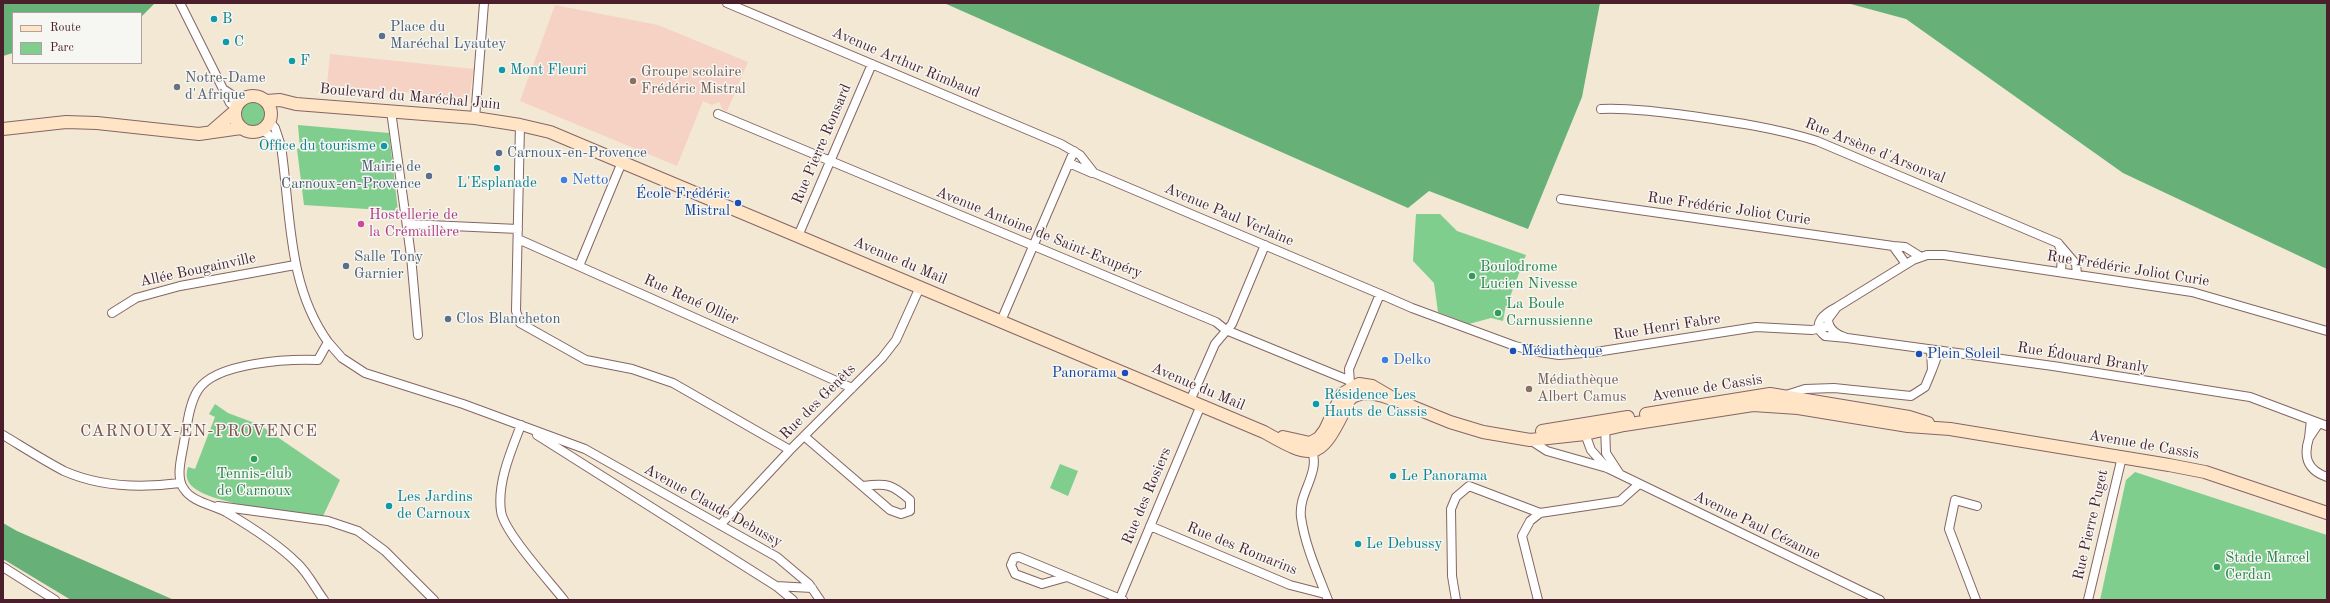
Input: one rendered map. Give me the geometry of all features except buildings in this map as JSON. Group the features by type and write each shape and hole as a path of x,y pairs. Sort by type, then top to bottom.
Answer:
{"main road":[{"path":"212,131 237,107 252,96 266,101 272,112 268,123"},
{"name":"Boulevard du Maréchal Juin","path":"266,101 280,100 296,104 475,118 520,124"},
{"path":"237,107 236,120 241,128 251,133 296,104"},
{"path":"3,129 66,122 97,123 199,134 241,128"},
{"name":"Avenue du Mail","path":"520,124 550,132 573,141 1196,403 1264,432 1300,451 1311,446"},
{"name":"Avenue de Cassis","path":"1352,387 1359,384 1372,386 1396,400 1465,426 1530,440 1759,395 1783,396 1812,400 1909,417 1950,429"},
{"path":"1311,446 1322,447 1330,438 1348,402 1352,387"},
{"name":"Avenue de Cassis","path":"1605,425 1753,405 1798,408 1908,426 1950,429 2205,472 2327,513"},
{"name":"Avenue de Cassis","path":"1514,436 1584,429"}],"street":[{"path":"180,3 222,88 237,107"},
{"path":"475,118 484,3"},
{"name":"Avenue Arthur Rimbaud","path":"727,3 1074,151"},
{"name":"Rue Pierre Ronsard","path":"798,236 872,64"},
{"name":"Rue Arsène d'Arsonval","path":"1601,109 1629,108 1723,120 1787,132 1817,141 2058,243 2072,257 2076,264 2077,274"},
{"path":"391,111 407,224 418,335"},
{"name":"Avenue Antoine de Saint-Exupéry","path":"718,114 1023,243 1034,245 1216,322 1226,330 1352,387"},
{"name":"Avenue Claude Debussy","path":"268,123 281,146 295,265 304,300 328,342 342,358 365,373 463,404 583,448 777,557 812,588 820,600"},
{"path":"520,124 517,318 523,326 586,360 632,369 673,383 790,450"},
{"path":"1001,321 1074,151"},
{"name":"Avenue Paul Verlaine","path":"1074,151 1094,173 1380,294 1497,340"},
{"path":"579,266 622,162"},
{"path":"1069,163 1094,173"},
{"name":"Rue Frédéric Joliot Curie","path":"1560,199 1905,247 1920,257"},
{"path":"407,224 518,229"},
{"name":"Rue René Ollier","path":"518,239 852,388"},
{"path":"2058,243 2062,254 2061,272"},
{"name":"Rue des Rosiers","path":"1122,599 1196,403 1215,344 1232,324 1265,245"},
{"path":"1819,329 1819,322 1822,316 1906,264 1893,246"},
{"name":"Rue Frédéric Joliot Curie","path":"1906,264 1920,257 1944,255 2192,292 2327,331"},
{"name":"Allée Bougainville","path":"112,313 136,298 180,286 295,265"},
{"name":"Rue des Genêts","path":"720,525 790,450 852,388 896,340 920,287"},
{"path":"1352,387 1349,369 1380,294"},
{"path":"1829,326 1828,319 1837,307"},
{"name":"Rue Henri Fabre","path":"1497,340 1539,352 1573,355 1756,327 1819,329 1829,326"},
{"name":"Rue Édouard Branly","path":"1829,326 1835,333 1847,338"},
{"name":"Rue Édouard Branly","path":"1819,329 1825,336 2053,366 2250,397 2319,423 2309,438 2306,458 2313,471 2327,478"},
{"path":"1226,330 1231,340"},
{"path":"324,600 298,564 284,551 226,512 194,498 185,491 180,483 186,433 194,398 201,386 220,374 255,364 274,360 318,360 328,342"},
{"path":"1783,396 1805,389 1834,388 1911,396 1925,387 1932,370 1935,351"},
{"path":"1798,408 1807,406 1812,400 1814,393 1820,388"},
{"path":"521,425 508,458 500,498 501,512 509,529 564,600"},
{"name":"Avenue Claude Debussy","path":"521,425 776,586 793,600"},
{"name":"Avenue Paul Cézanne","path":"1605,425 1606,453 1622,476"},
{"name":"Avenue Paul Cézanne","path":"1584,429 1591,450 1607,468"},
{"path":"3,435 49,463 83,477 128,485 154,486 180,483"},
{"path":"804,436 863,486 896,513 906,514 910,511 910,500 892,485 882,484 863,486"},
{"name":"Avenue Paul Cézanne","path":"1530,440 1547,451 1607,468 1880,600"},
{"path":"1311,446 1315,457 1315,465 1303,501 1301,517 1310,551 1326,597"},
{"path":"580,461 575,453 579,449 583,448"},
{"name":"Rue Pierre Puget","path":"2088,600 2122,457"},
{"path":"1456,600 1452,576 1451,509 1456,497 1462,490 1469,486 1540,513 1620,501 1639,484"},
{"path":"1976,600 1949,529 1955,500 1977,506"},
{"path":"212,506 328,521 358,531 385,551 434,600"},
{"path":"1538,600 1522,536 1530,521 1540,513"},
{"name":"Rue des Romarins","path":"1150,526 1290,585 1326,597"},
{"path":"1067,577 1042,584 1015,574 1011,565 1014,558 1019,557 1122,599"},
{"path":"3,567 55,600"},
{"path":"776,586 812,588"}],"shaded area":[{"name":"Groupe scolaire Frédéric Mistral","path":"555,5 658,25 748,62 727,111 723,110 719,102 712,105 703,101 677,166 520,101"},
{"path":"330,54 474,69 469,98 327,85"}],"green space":[{"path":"3,3 155,3 142,16 142,12 12,12 12,53 3,56"},
{"path":"944,3 1600,3 1582,97 1528,229 1429,191 1408,208"},
{"path":"1847,3 2327,3 2327,269 2123,173 1906,19"},
{"path":"254,101 264,105 268,115 264,125 254,129 244,125 240,115 244,105"},
{"path":"298,125 389,133 398,211 304,205 297,149 300,148"},
{"name":"Boulodrome Lucien Nivesse","path":"1416,214 1440,214 1457,231 1526,255 1505,310 1503,321 1491,318 1469,324 1438,312 1434,283 1413,261"},
{"name":"Tennis-club de Carnoux","path":"215,404 228,413 260,425 340,480 323,516 232,503 199,491 190,484 187,476 188,467 195,469 215,417 209,414"},
{"path":"1060,464 1078,471 1068,496 1050,488"},
{"name":"Stade Marcel Cerdan","path":"2135,472 2327,535 2327,600 2100,600 2126,480"},
{"path":"3,523 17,531 174,600 71,600 3,559"}],"place":[{"name":"B","path":"214,19"},
{"name":"Place du Maréchal Lyautey","path":"382,36"},
{"name":"C","path":"226,42"},
{"name":"F","path":"292,61"},
{"name":"Mont Fleuri","path":"502,70"},
{"name":"Groupe scolaire Frédéric Mistral","path":"633,81"},
{"name":"Notre-Dame d'Afrique","path":"177,87"},
{"name":"Office du tourisme","path":"384,146"},
{"name":"Carnoux-en-Provence","path":"499,153"},
{"name":"L'Esplanade","path":"497,168"},
{"name":"Mairie de Carnoux-en-Provence","path":"429,176"},
{"name":"Netto","path":"564,180"},
{"name":"École Frédéric Mistral","path":"738,203"},
{"name":"Hostellerie de la Crémaillère","path":"361,224"},
{"name":"Salle Tony Garnier","path":"346,266"},
{"name":"Boulodrome Lucien Nivesse","path":"1472,276"},
{"name":"La Boule Carnussienne","path":"1498,313"},
{"name":"Clos Blancheton","path":"448,319"},
{"name":"Médiathèque","path":"1513,351"},
{"name":"Plein Soleil","path":"1919,354"},
{"name":"Delko","path":"1385,360"},
{"name":"Panorama","path":"1125,373"},
{"name":"Médiathèque Albert Camus","path":"1529,389"},
{"name":"Résidence Les Hauts de Cassis","path":"1316,404"},
{"name":"Tennis-club de Carnoux","path":"254,459"},
{"name":"Le Panorama","path":"1393,476"},
{"name":"Les Jardins de Carnoux","path":"389,506"},
{"name":"Le Debussy","path":"1358,544"},
{"name":"Stade Marcel Cerdan","path":"2217,567"}],"district":[{"name":"CARNOUX-EN-PROVENCE","path":"199,432"}]}
